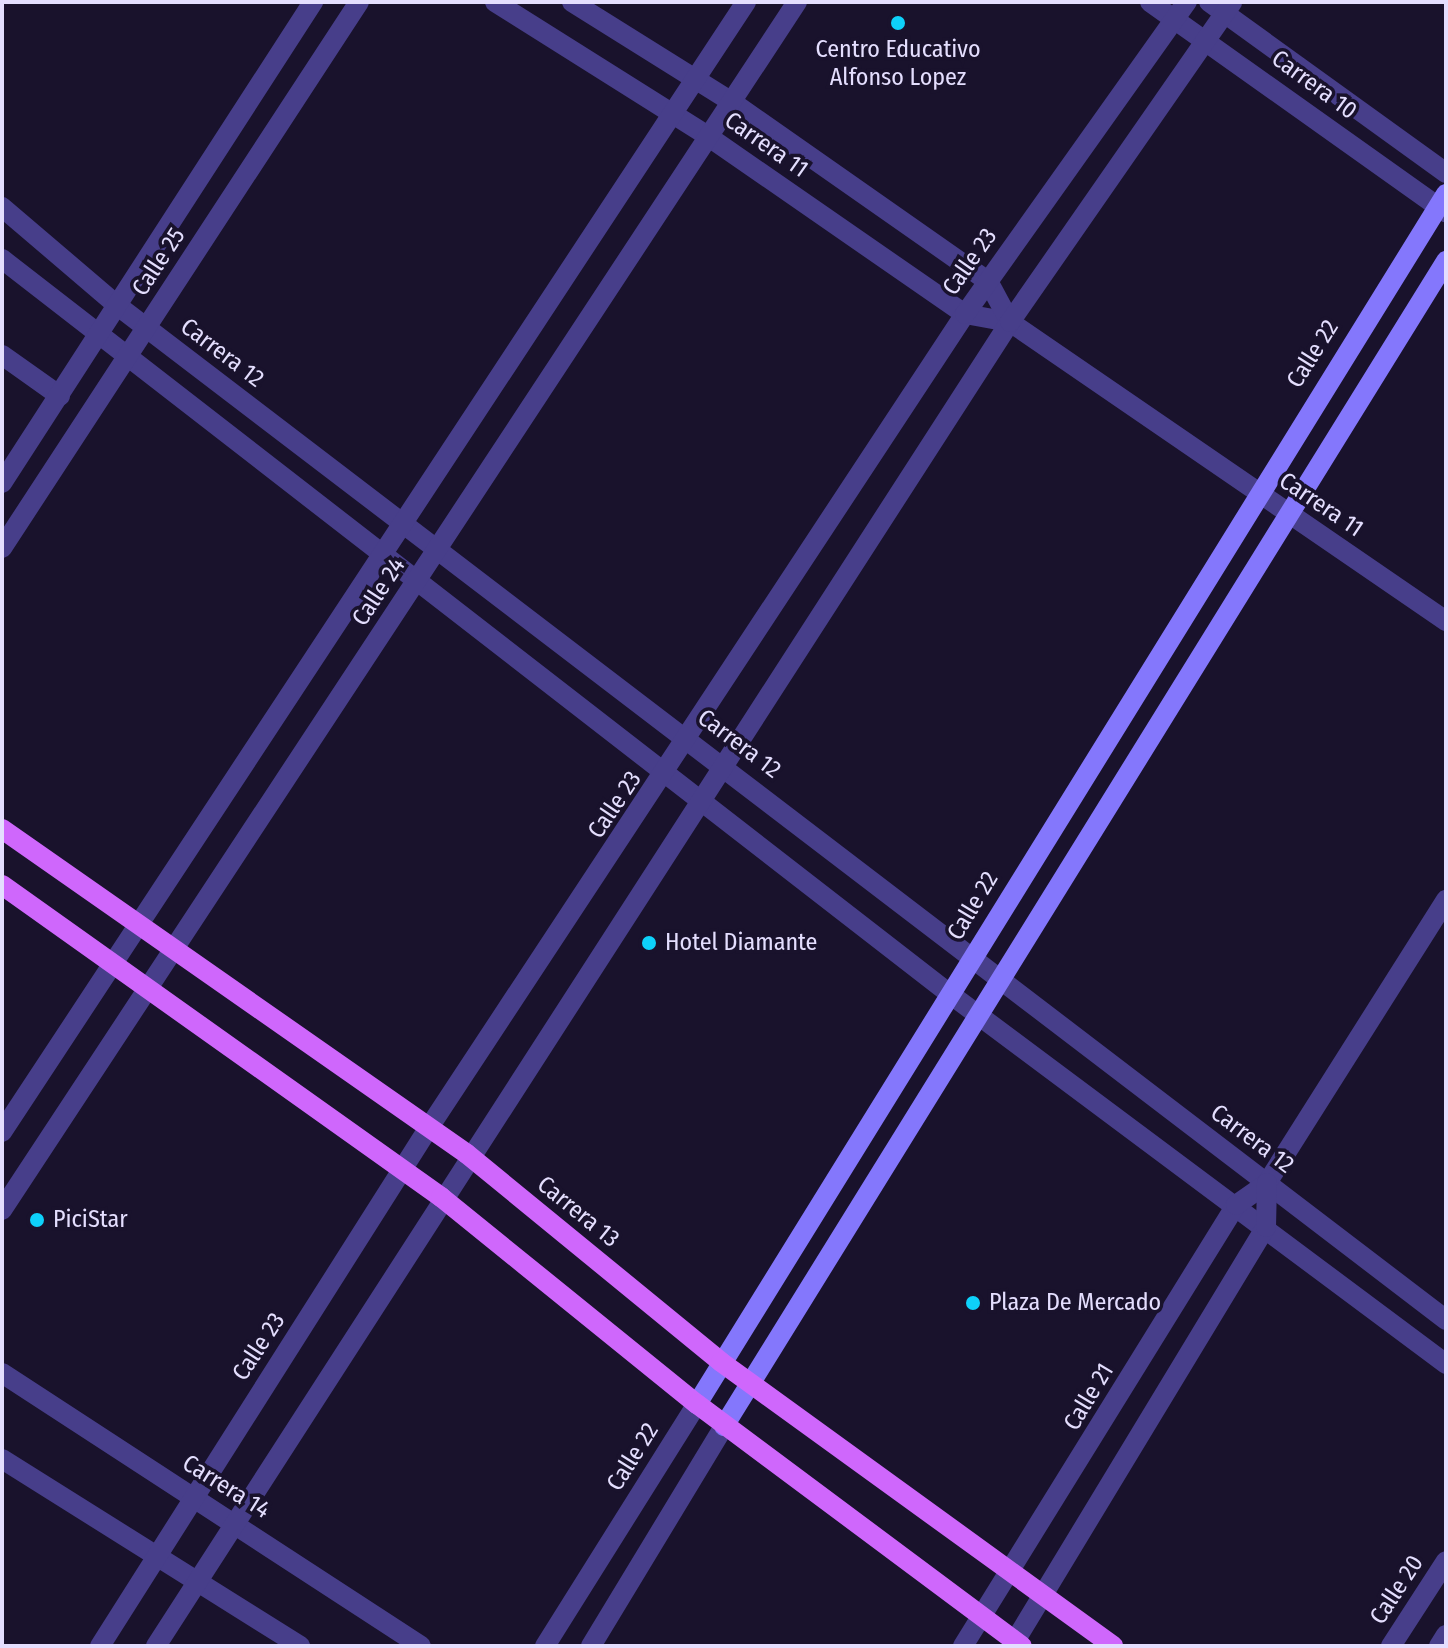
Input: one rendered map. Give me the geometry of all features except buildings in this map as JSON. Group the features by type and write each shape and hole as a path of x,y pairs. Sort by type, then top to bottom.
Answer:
{"main road":[{"name":"Carrera 13","path":"2,829 467,1154 721,1362 1113,1646"},
{"path":"2,885 441,1197 724,1426 1017,1644"}],"street":[{"name":"Calle 25","path":"2,483 313,2"},
{"name":"Calle 25","path":"2,548 359,2"},
{"name":"Carrera 11","path":"495,2 675,114 965,314 1010,322 1446,621"},
{"name":"Carrera 11","path":"572,2 732,102 988,281 1010,322"},
{"name":"Calle 24","path":"2,1132 746,2"},
{"name":"Calle 24","path":"2,1210 797,2"},
{"name":"Carrera 10","path":"1150,2 1443,204"},
{"name":"Calle 23","path":"100,1646 428,1129 691,740 965,314 1187,2"},
{"name":"Carrera 10","path":"1222,6 1446,173"},
{"path":"156,1646 467,1154 725,765 1010,322 1205,39 1222,6"},
{"name":"Calle 22","path":"545,1646 1257,493 1443,204"},
{"name":"Carrera 12","path":"2,207 118,306 403,525 725,765 972,959 1446,1320"},
{"path":"2,259 97,339 384,553 950,994 981,1014 1446,1364"},
{"path":"591,1646 724,1426 754,1383 981,1014 1004,982 1446,261"},
{"path":"2,355 60,396"},
{"name":"Calle 21","path":"963,1646 1011,1574 1236,1205 1267,1183 1446,900"},
{"path":"1017,1644 1266,1227 1267,1183"},
{"name":"Carrera 14","path":"2,1373 421,1646"},
{"path":"2,1459 197,1585 300,1646"},
{"name":"Calle 20","path":"1391,1646 1446,1561"},
{"path":"1439,1646 1446,1635"}],"place":[{"name":"Centro Educativo Alfonso Lopez","path":"898,23"},
{"name":"Hotel Diamante","path":"649,943"},
{"name":"PiciStar","path":"37,1220"},
{"name":"Plaza De Mercado","path":"973,1303"}]}
